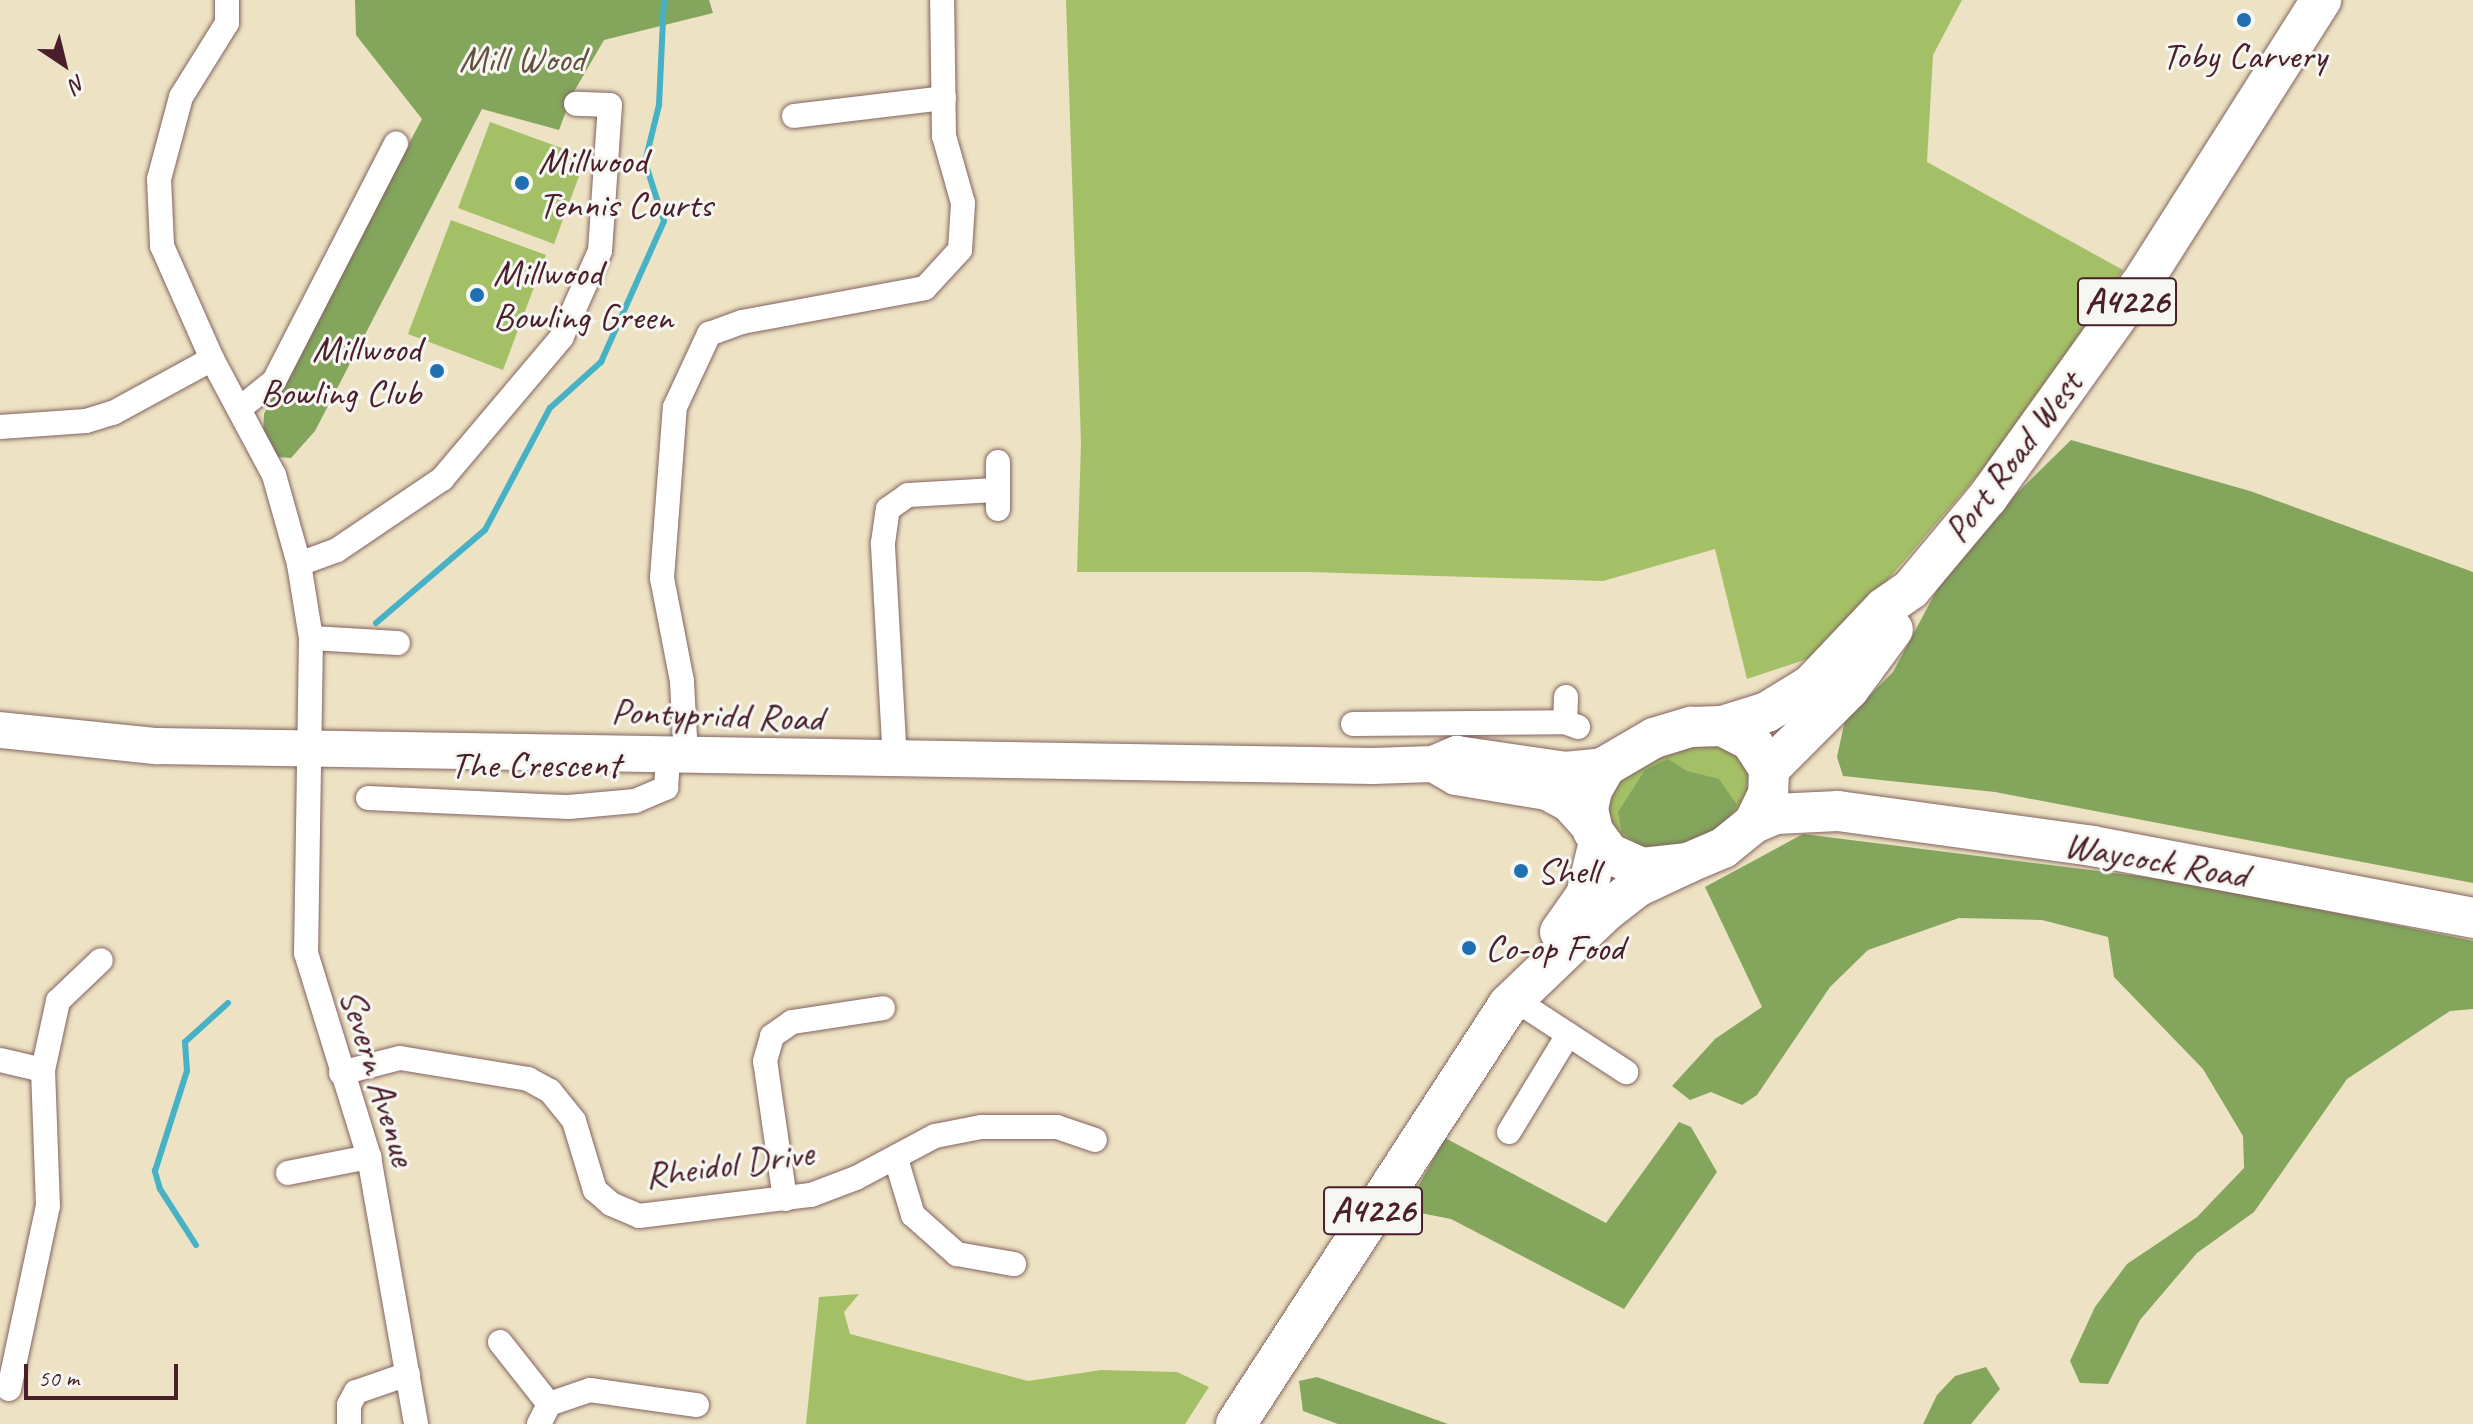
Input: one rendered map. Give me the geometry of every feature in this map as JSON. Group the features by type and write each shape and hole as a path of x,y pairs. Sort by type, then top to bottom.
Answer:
{"main road":[{"name":"Port Road West","path":"1722,726 1795,697 1911,589 1988,497 2146,276 2321,0"},
{"name":"Port Road West","path":"1769,772 1870,665 1911,589"},
{"path":"1722,726 1751,741 1769,772 1768,794 1754,823 1723,848 1688,863 1642,868 1618,860 1596,837 1592,790 1606,766 1668,733 1722,726"},
{"name":"Pontypridd Road","path":"0,730 156,746 895,761 1373,766 1433,764 1457,754 1565,770 1606,766"},
{"name":"Pontypridd Road","path":"1433,764 1456,777 1547,792 1568,803 1596,837"},
{"name":"Waycock Road","path":"1769,772 1822,798 1838,811"},
{"name":"Waycock Road","path":"1754,823 1786,813 1838,811 2093,846 2473,918"},
{"name":"A4226","path":"1236,1424 1514,999 1528,970 1586,895 1596,837"},
{"name":"A4226","path":"1514,999 1539,981 1605,912 1637,887 1688,863"}],"street":[{"name":"Severn Avenue","path":"227,0 227,23 181,97 159,179 162,246 212,359 278,487 299,564 311,638 306,953 369,1157 416,1424"},
{"path":"677,756 682,681 662,578 675,407 709,334 742,322 925,288 960,250 963,203 944,136 942,0"},
{"path":"794,116 944,98"},
{"path":"299,564 337,550 442,479 561,338 600,251 610,119 610,105 576,104"},
{"path":"239,409 274,381 396,144"},
{"path":"0,427 86,421 113,413 212,359"},
{"path":"895,761 883,543 888,509 908,495 997,499 998,462"},
{"path":"311,638 398,643"},
{"path":"1373,766 1364,724 1572,725 1566,697"},
{"name":"The Crescent","path":"368,798 569,807 635,801 666,788 677,756"},
{"path":"9,1389 48,1206 43,1070 58,1001 101,960"},
{"path":"1514,999 1626,1072"},
{"path":"785,1199 765,1061 772,1036 792,1022 883,1008"},
{"path":"1509,1132 1568,1035"},
{"name":"Rheidol Drive","path":"341,1073 400,1058 528,1079 550,1091 574,1121 595,1190 611,1204 639,1216 785,1199 839,1185 896,1159 935,1136 981,1127 1057,1127 1095,1140"},
{"path":"0,1060 43,1070"},
{"path":"288,1173 369,1157"},
{"path":"896,1159 913,1215 957,1254 1014,1264"},
{"path":"500,1342 544,1414 590,1390 697,1405"},
{"path":"349,1424 349,1405 356,1392 408,1374"}],"green space":[{"name":"Mill Wood","path":"355,0 709,0 713,13 604,40 572,95 559,130 482,109 315,431 291,458 277,457 263,435 264,414 422,119 356,35"},
{"path":"1066,0 1962,0 1933,55 1927,162 2123,270 2007,441 1825,653 1747,679 1715,549 1603,581 1309,572 1077,572 1081,443"},
{"name":"Millwood Tennis Courts","path":"490,122 586,157 554,244 458,208"},
{"name":"Millwood Bowling Green","path":"451,220 546,255 503,370 408,334"},
{"path":"2071,440 2250,491 2473,572 2473,883 1995,792 1843,776 1837,757 1845,720 1893,672 1940,584 2013,497"},
{"path":"1717,740 1749,762 1750,806 1683,850 1618,843 1611,835 1607,792 1646,758"},
{"path":"1668,759 1687,771 1719,779 1737,805 1724,827 1688,842 1646,850 1622,832 1618,812 1645,770"},
{"path":"1803,834 2186,882 2473,941 2473,1009 2450,1011 2347,1079 2254,1212 2197,1253 2140,1320 2108,1384 2080,1383 2070,1361 2095,1307 2127,1264 2197,1217 2244,1168 2243,1136 2203,1069 2114,977 2108,937 2042,920 1959,918 1868,950 1830,987 1757,1095 1742,1105 1711,1092 1690,1100 1672,1086 1715,1039 1762,1007 1705,887"},
{"path":"1679,1122 1691,1127 1717,1172 1624,1309 1451,1219 1405,1210 1445,1138 1606,1223"},
{"path":"859,1294 844,1312 850,1334 1028,1381 1101,1370 1177,1372 1209,1387 1185,1424 806,1424 819,1297"},
{"path":"1986,1367 2000,1389 1971,1424 1923,1424 1937,1395 1955,1376"},
{"path":"1317,1377 1448,1424 1338,1424 1303,1411 1299,1381"}],"waterway":[{"path":"376,623 485,530 550,408 601,362 664,221 645,162 659,105 664,0"},
{"path":"196,1245 160,1189 155,1171 187,1071 185,1042 228,1003"}],"place":[{"name":"Toby Carvery","path":"2244,20"},
{"name":"Millwood Tennis Courts","path":"522,183"},
{"name":"Millwood Bowling Green","path":"477,295"},
{"name":"Millwood Bowling Club","path":"437,371"},
{"name":"Shell","path":"1521,871"},
{"name":"Co-op Food","path":"1469,948"}]}
